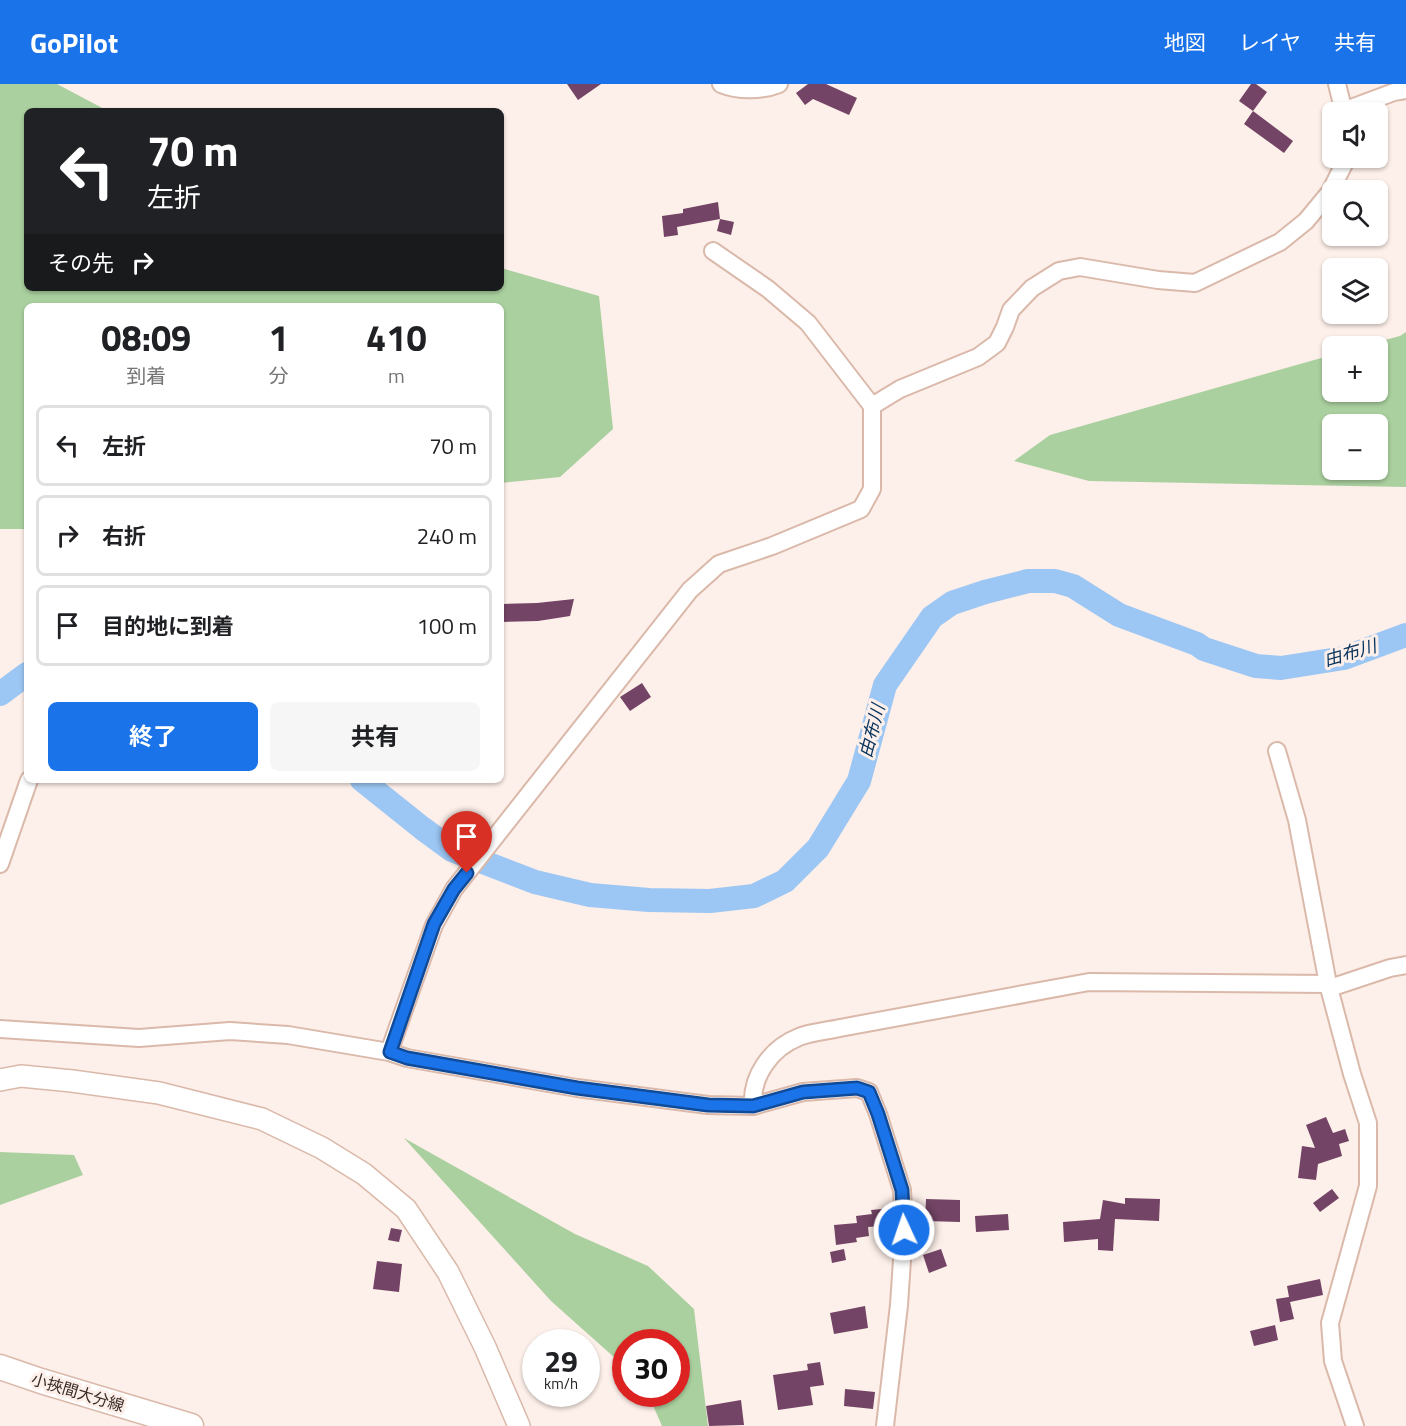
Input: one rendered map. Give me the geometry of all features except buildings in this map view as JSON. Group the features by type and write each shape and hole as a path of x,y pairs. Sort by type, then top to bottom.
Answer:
{"main road":[{"name":"小挾間大分線","path":"0,1367 191,1426"}],"street":[{"path":"721,84 732,88 770,88 778,84"},
{"path":"1337,84 1341,102"},
{"path":"1368,102 1406,90"},
{"path":"872,406 900,389 978,357 997,343 1011,310 1032,288 1059,271 1080,267 1158,280 1195,283 1280,242 1306,221 1330,192 1342,168"},
{"path":"390,1052 434,924 454,889 690,590 719,564 772,546 861,510 872,489 872,406 808,323 768,289 713,251"},
{"path":"1277,751 1297,820 1329,986 1352,1074 1368,1123 1368,1186 1330,1323 1333,1361 1355,1426"},
{"path":"0,864 28,783"},
{"path":"753,1106 752,1097 762,1067 778,1048 799,1037 840,1028 1089,982 1329,986 1406,965"},
{"path":"0,1029 139,1038 242,1032 288,1035 577,1088 708,1105 753,1106 803,1092 857,1088 869,1092 902,1190 899,1305 885,1426"},
{"path":"0,1080 21,1076 148,1092 262,1119 322,1148 364,1174 406,1209 448,1272 485,1347 519,1426"}],"green space":[{"path":"0,84 57,84 102,108 24,108 24,291 504,291 504,269 599,296 613,429 560,477 504,483 504,303 24,303 24,529 0,529"},
{"path":"1406,332 1406,487 1089,481 1014,461 1050,435 1322,358 1322,402 1388,402 1388,339"},
{"path":"404,1138 575,1234 648,1266 694,1309 708,1426 662,1426 654,1407 690,1407 690,1329 612,1329 612,1355 600,1345 600,1329 582,1329 551,1301"},
{"path":"0,1152 74,1155 83,1175 0,1205"}],"waterway":[{"name":"由布川","path":"366,783 452,850 535,882 590,895 649,900 710,901 754,896 785,881 818,848 859,781 885,685 932,617 952,603 1028,581 1055,581 1073,586 1119,615 1197,644 1204,649 1256,666 1281,668 1344,658 1406,635"},
{"name":"由布川","path":"0,694 24,676"}],"route":[{"path":"467,873 454,889 434,924 390,1052 407,1058 577,1088 708,1105 753,1106 803,1092 857,1088 869,1092 902,1190 904,1230"}]}
